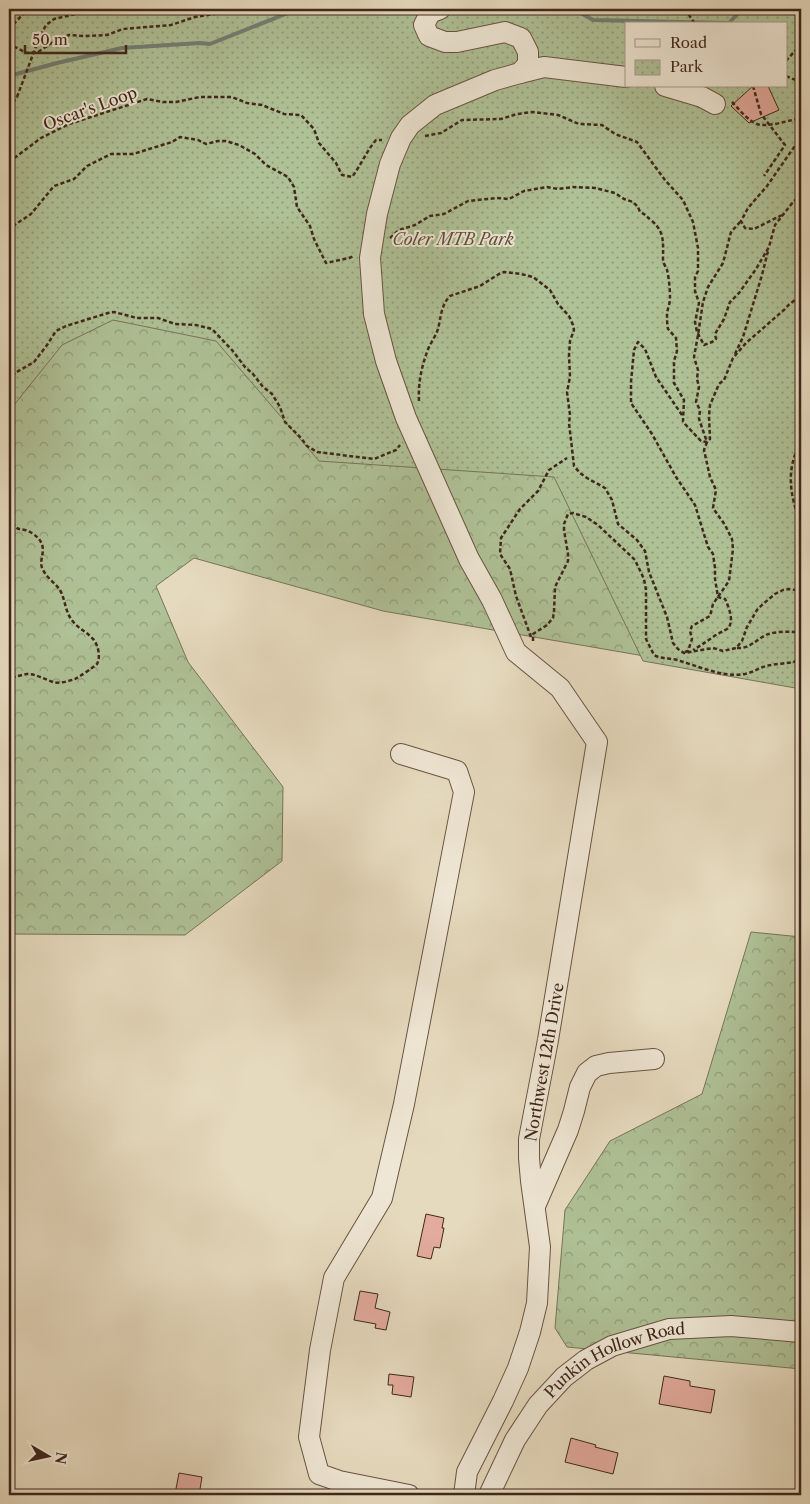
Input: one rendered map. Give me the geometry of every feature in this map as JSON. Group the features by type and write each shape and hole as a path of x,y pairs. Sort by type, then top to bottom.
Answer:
{"street":[{"path":"440,9 430,13 424,25 430,36 445,42 457,42 505,32 522,38 528,52 528,64 520,73"},
{"name":"Northwest 12th Drive","path":"464,1495 467,1472 504,1401 518,1368 537,1303 540,1247 529,1166 529,1139 548,1040 596,742 560,688 516,652 492,600 469,559 406,418 392,378 374,314 370,258 377,214 390,164 401,138 410,125 435,105 495,80 544,68 578,70 625,78"},
{"path":"672,88 702,97 715,104"},
{"path":"401,754 457,771 464,792 404,1104 382,1198 334,1278 320,1350 309,1437 319,1474 339,1481 409,1495"},
{"path":"535,1206 568,1130 580,1087 587,1073 596,1066 609,1062 654,1059"},
{"name":"Punkin Hollow Road","path":"489,1495 515,1440 538,1405 564,1377 586,1360 612,1346 668,1329 731,1326 801,1332"}],"path":[{"path":"9,29 28,9"},
{"path":"9,108 17,97 46,25 54,19 96,9"},
{"path":"9,42 27,53 38,52 53,42 69,35 106,35 123,29 171,25 195,17 220,13 228,9"},
{"path":"685,9 693,22"},
{"path":"788,59 801,44"},
{"path":"788,77 801,81"},
{"path":"754,88 761,114 785,145 764,176"},
{"name":"Oscar's Loop","path":"9,162 41,138 69,124 146,99 176,102 200,97 232,97 247,103 262,105 284,114 301,114 314,128 319,144 336,163 342,175 352,177 376,140 441,133 462,120 501,120 517,114 533,112 558,115 579,124 602,125 615,134 637,142 665,180 683,200 693,222 698,248 698,271 695,286 699,303 695,322 698,335"},
{"path":"715,104 732,102 758,124 801,118"},
{"path":"9,231 10,228 30,214 54,186 74,179 87,166 111,154 133,154 172,142 180,137 198,140 206,144 226,141 239,145 255,154 266,165 288,177 294,187 297,207 310,226 326,263 349,258 393,236 398,230 415,225 430,216 444,214 468,201 497,198 510,199 524,191 547,187 558,189 573,187 595,188 615,193 632,202 638,207 640,212 657,224 664,243 663,261 668,272 670,299 667,312 668,329 676,338 677,351 674,361 674,383 684,400 683,416 685,424 701,441 706,442"},
{"path":"706,442 699,419 700,410 696,402 699,387 697,379 698,370 694,357 702,302 708,287 723,264 731,232 742,221 748,208 767,186 801,138"},
{"path":"684,653 688,651 692,639 690,632 692,626 710,616 713,604 729,581 732,539 725,524 713,508 716,490 710,477 704,450 706,442 710,439 710,405 719,384 724,380 743,337 762,276 775,225 801,195"},
{"path":"742,221 745,228 754,229 783,214"},
{"path":"698,335 704,345 716,339 715,334 724,319 730,302 739,293 769,248"},
{"path":"419,404 418,386 420,375 428,348 438,327 443,306 450,296 480,286 504,272 533,277 550,290 558,304 569,316 573,325 569,355 570,377 567,392 574,466 586,478 604,488 612,500 618,524 637,540 645,551 647,567 666,617 673,644 684,653 713,648 723,651 736,648 742,649 775,632 801,633"},
{"path":"733,358 746,343 801,294"},
{"path":"9,382 15,373 34,362 48,345 56,331 108,312 114,312 132,317 158,318 175,324 196,325 212,329 263,387 272,394 280,407 285,422 307,446 317,452 362,458 380,457 396,450 412,430"},
{"path":"683,416 656,377 645,349 638,342 634,350 630,382 631,404 652,434 676,477 695,505 708,546 713,554 718,597"},
{"path":"801,442 796,453 790,478 791,495 801,524"},
{"path":"535,648 516,596 510,569 500,554 501,538 520,509 538,491 549,470 567,458"},
{"path":"533,641 533,634 547,625 552,618 555,587 568,561 564,524 568,514 573,513 586,517 598,525 636,560 644,579 646,590 646,639 652,652 657,657 674,659 721,673 735,675 745,674 769,665 796,662 801,659"},
{"path":"9,517 14,526 31,532 39,539 43,550 40,565 42,570 61,593 72,620 95,640 98,658 96,665 76,678 62,682 53,682 40,676 28,674 9,678"},
{"path":"736,648 742,641 747,627 757,610 769,599 777,592 783,590 801,591"},
{"path":"684,653 703,646 731,624 728,605 725,600 718,597"}],"green space":[{"name":"Coler MTB Park","path":"9,9 801,9 801,683 383,611 194,558 156,586 188,662 283,787 282,861 185,935 9,934"},
{"name":"Coler MTB Park","path":"9,9 801,9 801,689 643,661 554,477 319,461 216,341 113,320 62,345 10,410 9,422"},
{"path":"751,932 801,937 801,1369 567,1347 555,1328 565,1210 610,1141 702,1094"}],"building":[{"path":"751,88 769,88 779,110 749,123 731,106"},
{"path":"426,1214 444,1218 440,1248 434,1247 431,1259 417,1256"},
{"path":"360,1291 378,1294 375,1308 390,1312 386,1330 375,1328 376,1324 354,1320"},
{"path":"389,1374 414,1377 411,1397 392,1394 393,1385 388,1385"},
{"path":"664,1376 690,1381 690,1386 715,1390 711,1413 659,1404"},
{"path":"571,1438 618,1453 613,1474 565,1462"},
{"path":"179,1473 202,1477 199,1495 175,1494"}],"waterway":[{"path":"9,76 122,48 210,44 298,9"},
{"path":"574,9 593,20 684,22"},
{"path":"730,22 742,9"}]}
